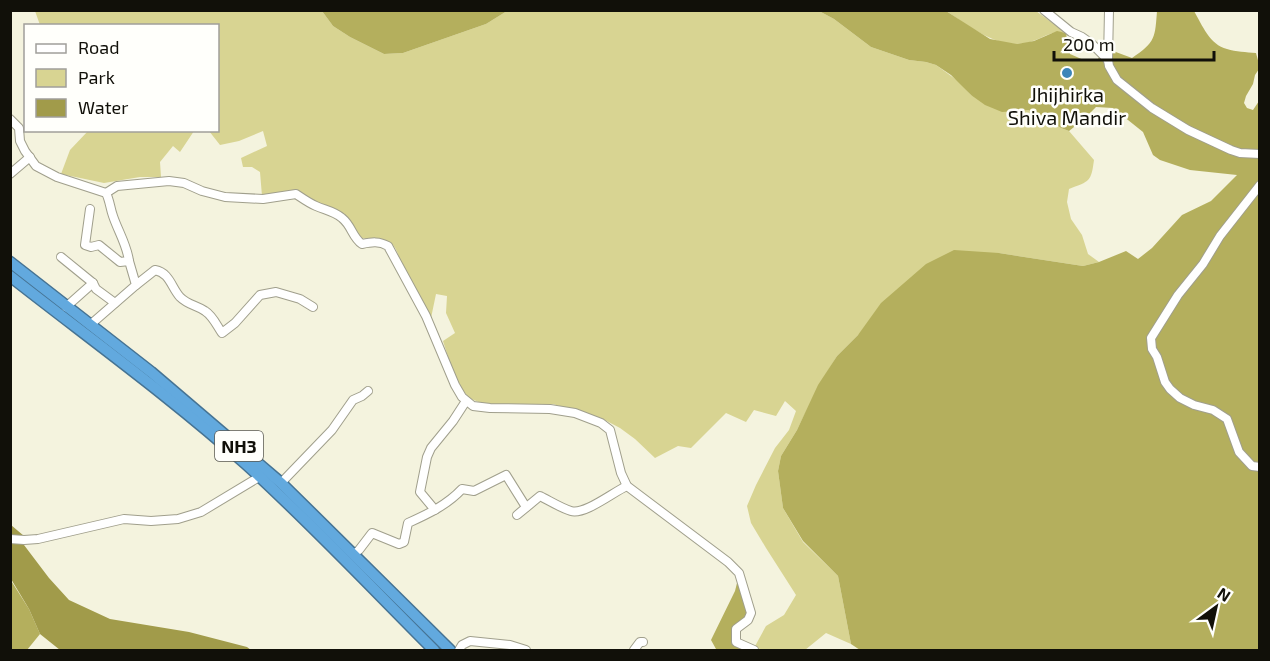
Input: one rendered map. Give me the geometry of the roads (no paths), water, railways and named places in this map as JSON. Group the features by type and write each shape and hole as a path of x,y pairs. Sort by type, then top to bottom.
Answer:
{"highway":[{"name":"NH3","path":"10,262 152,372 281,483 450,651"},
{"path":"10,276 155,388 225,446 335,550 434,651"}],"street":[{"path":"1044,10 1071,32 1092,44 1108,60"},
{"path":"1109,10 1108,60 1117,80 1152,108 1188,130 1231,150 1260,154"},
{"path":"10,119 19,128 20,141 36,166 57,177 106,193 111,204 111,213 128,253 136,285"},
{"path":"10,174 30,157"},
{"path":"106,193 117,186 169,181 184,183 225,197 263,199 296,194 342,218 350,226 355,239 362,243 375,242 388,246 426,316 462,397 473,406 550,409 574,413 601,423 610,430 621,473 627,486 728,562 739,573 751,613 748,620 736,629 736,642 754,651"},
{"path":"1260,185 1220,236 1151,338 1152,349 1170,389 1180,398 1213,410 1227,419 1239,452 1252,466 1260,467"},
{"path":"90,209 85,245 92,247 99,245 120,262 129,261"},
{"path":"61,257 115,303"},
{"path":"90,325 155,270 163,272 179,296 211,317 222,333 235,323 260,295 276,292 300,299 313,307"},
{"path":"66,307 93,283"},
{"path":"281,483 332,430 353,400 368,391"},
{"path":"435,510 420,492 427,456 466,401"},
{"path":"354,554 372,533 399,544 404,542 408,523 451,501 462,489 474,491 506,475 526,507"},
{"path":"10,539 38,539 124,519 152,521 178,519 201,512 259,477"},
{"path":"517,515 540,496 572,512 582,511 627,486"},
{"path":"459,651 462,645 470,641 510,645 526,651"},
{"path":"634,651 640,642 643,642"}],"water":[{"path":"11,525 24,536 24,545 69,600 110,619 189,632 251,650 60,650 40,634 29,609 11,579"}],"place":[{"name":"Jhijhirka Shiva Mandir","path":"1067,73"}]}
